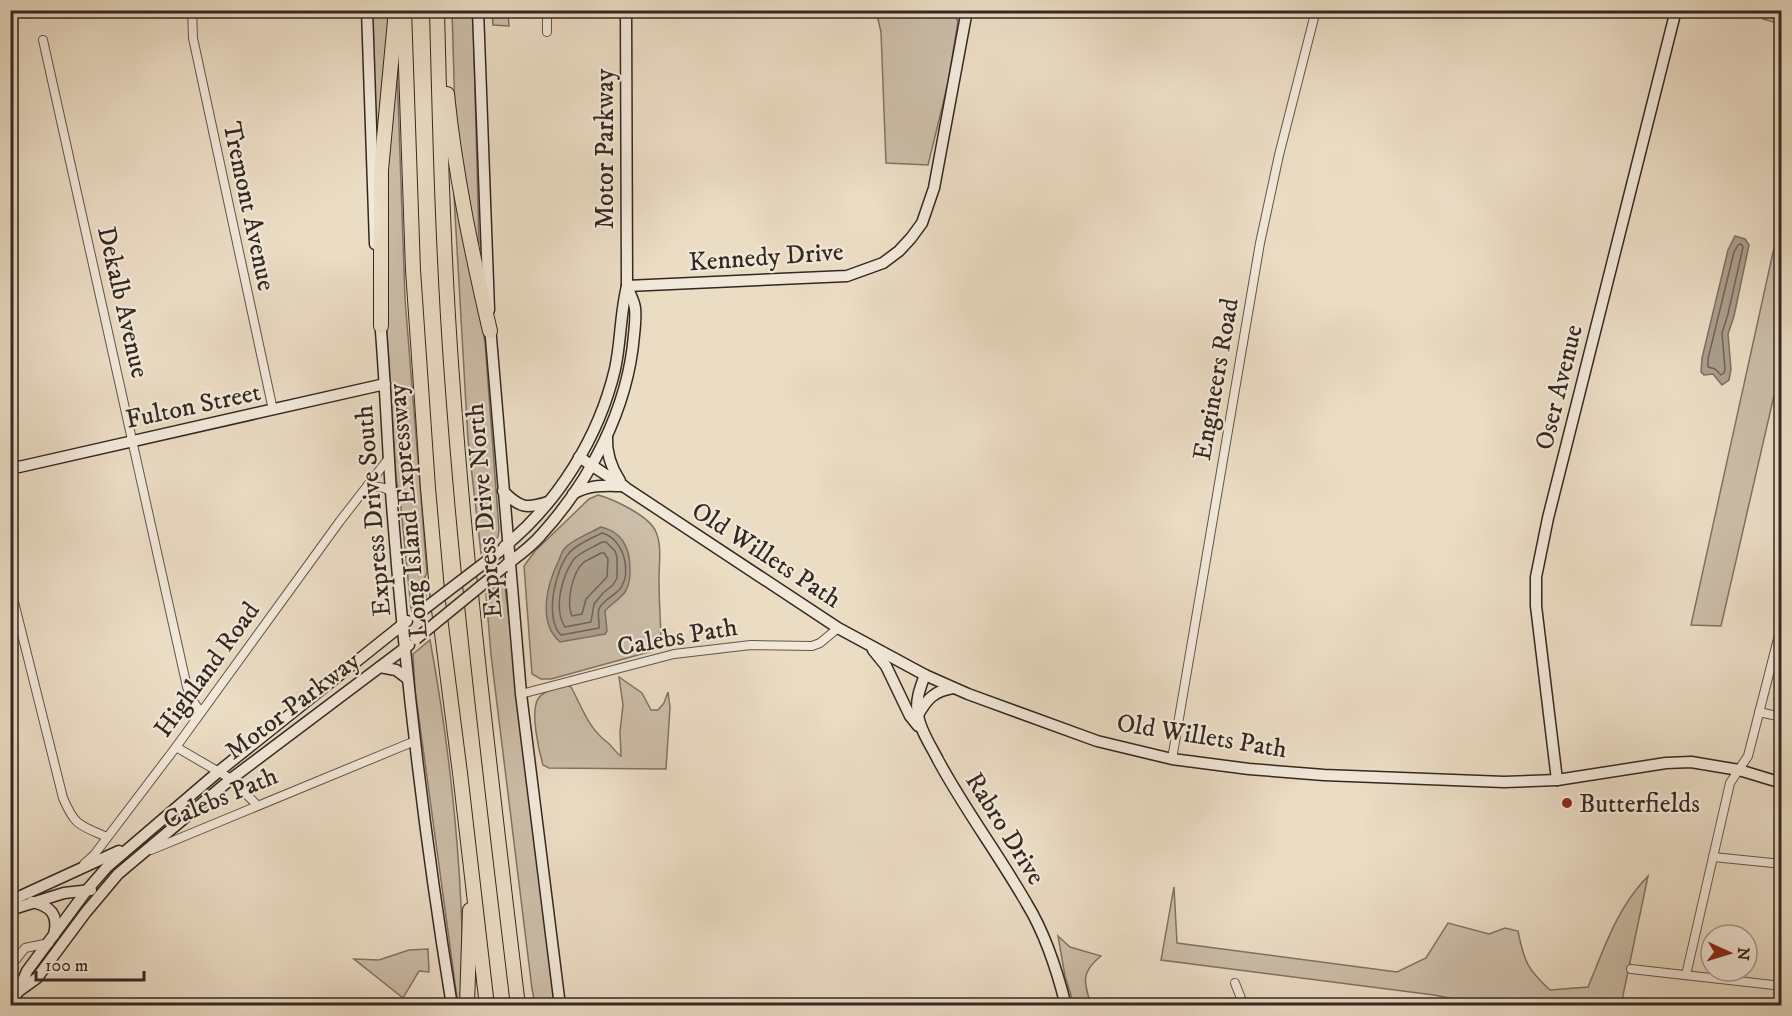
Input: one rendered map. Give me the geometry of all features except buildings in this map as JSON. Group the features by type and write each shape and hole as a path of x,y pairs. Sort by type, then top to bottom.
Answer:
{"highway":[{"path":"381,326 380,181 396,10"},
{"name":"Long Island Expressway","path":"405,10 412,270 427,477 438,602 487,1005"},
{"path":"439,10 454,152 474,263 490,331"},
{"path":"439,10 445,268 452,375 470,598 518,1005"},
{"path":"497,834 528,1005"},
{"path":"467,1005 469,915 473,881"}],"main road":[{"name":"Express Drive South","path":"367,10 373,196 391,491 415,741 452,1005"},
{"name":"Express Drive North","path":"478,10 490,331 503,491 504,548 560,1005"},
{"name":"Motor Parkway","path":"18,992 27,970 107,867 218,772 404,623 504,548 539,515 579,457 606,399 615,369 622,306 627,286 626,10"},
{"name":"Kennedy Drive","path":"627,286 847,276 883,263 899,251 922,223 936,183 967,10"},
{"name":"Oser Avenue","path":"1557,780 1536,606 1536,577 1548,518 1676,10"},
{"name":"Motor Parkway","path":"10,1002 18,992 37,978 105,888 141,854 231,779 406,648 540,537 573,495 592,465 624,390 632,354 635,306 627,286"},
{"name":"Fulton Street","path":"10,469 384,384"},
{"path":"607,434 607,454 612,470 624,486"},
{"name":"Old Willets Path","path":"579,457 838,628 869,645 955,688 1097,741 1172,759 1249,769 1333,775 1463,782 1557,780 1666,763 1691,762 1739,770 1782,783"},
{"path":"573,495 584,488 598,485 624,486"},
{"path":"503,491 519,505 533,507 549,502"},
{"path":"869,645 886,666 910,716 926,737"},
{"path":"380,667 396,670 408,679"},
{"name":"Rabro Drive","path":"925,675 917,697 918,715 926,737 971,818 1032,911 1051,953 1066,1005"},
{"path":"918,715 933,694 955,688"},
{"path":"10,901 130,846"},
{"path":"10,910 64,893 105,888"},
{"path":"32,902 46,906 53,915 56,928 51,941"}],"street":[{"name":"Tremont Avenue","path":"192,10 193,38 273,410"},
{"path":"547,10 547,32"},
{"name":"Engineers Road","path":"1172,759 1258,253 1279,155 1316,10"},
{"name":"Dekalb Avenue","path":"43,40 188,687 200,711"},
{"name":"Highland Road","path":"74,873 94,855 176,747 340,521 389,458"},
{"path":"368,485 391,491"},
{"path":"10,586 63,798 72,819 85,828 107,837"},
{"path":"1686,975 1730,783 1748,756 1782,623"},
{"name":"Calebs Path","path":"521,694 678,653 751,645 812,645 820,643 838,628"},
{"path":"1760,712 1782,717"},
{"name":"Calebs Path","path":"141,854 415,741"},
{"path":"176,747 231,779 257,805"},
{"path":"1713,858 1782,864"},
{"path":"10,967 25,948 51,941"},
{"path":"1631,969 1782,986"},
{"path":"1235,983 1244,1005"}],"shaded area":[{"path":"370,11 390,11 377,135 373,135"},
{"path":"452,11 473,11 479,244 476,244 455,113"},
{"path":"492,11 508,11 509,26 493,25"},
{"path":"1766,11 1781,11 1781,24 1763,19"},
{"path":"952,13 958,21 948,83 928,165 886,163 881,32 877,15 945,17"},
{"path":"397,69 405,299 427,573 424,579 426,597 411,608 396,478 387,336 382,193"},
{"path":"452,161 485,342 499,530 498,537 481,553 468,440"},
{"path":"1781,216 1781,365 1721,626 1691,625"},
{"path":"598,495 639,514 652,526 658,537 661,634 657,649 551,679 541,679 532,674 524,566 535,551 589,499"},
{"path":"501,583 505,587 556,1005 535,1005 532,989 491,655 486,594"},
{"path":"430,640 445,730 455,822 461,913 463,1005 458,1005 415,689 413,654"},
{"path":"619,677 642,693 651,710 658,710 664,703 668,692 670,707 666,769 549,768 543,765 536,732 536,705 543,694 566,684 571,687 595,731 621,756 620,732 623,705"},
{"path":"1648,876 1621,1005 1486,1005 1434,995 1161,960 1174,887 1177,943 1397,972 1426,958 1448,923 1489,934 1505,928 1518,931 1528,964 1550,990 1588,987 1620,914"},
{"path":"1058,936 1070,947 1101,956 1087,973 1086,984 1091,1005 1074,1005 1065,976"},
{"path":"428,949 429,972 419,971 403,998 354,959 379,960 409,950"}],"water":[{"path":"1735,236 1745,239 1749,245 1728,334 1731,369 1729,380 1722,385 1713,374 1704,375 1701,372 1702,358 1728,250"},
{"path":"601,527 609,529 620,537 627,548 630,569 628,586 623,595 605,611 607,631 605,634 560,642 548,624 546,614 551,580 565,548"}],"place":[{"name":"Butterfields","path":"1567,803"}]}
